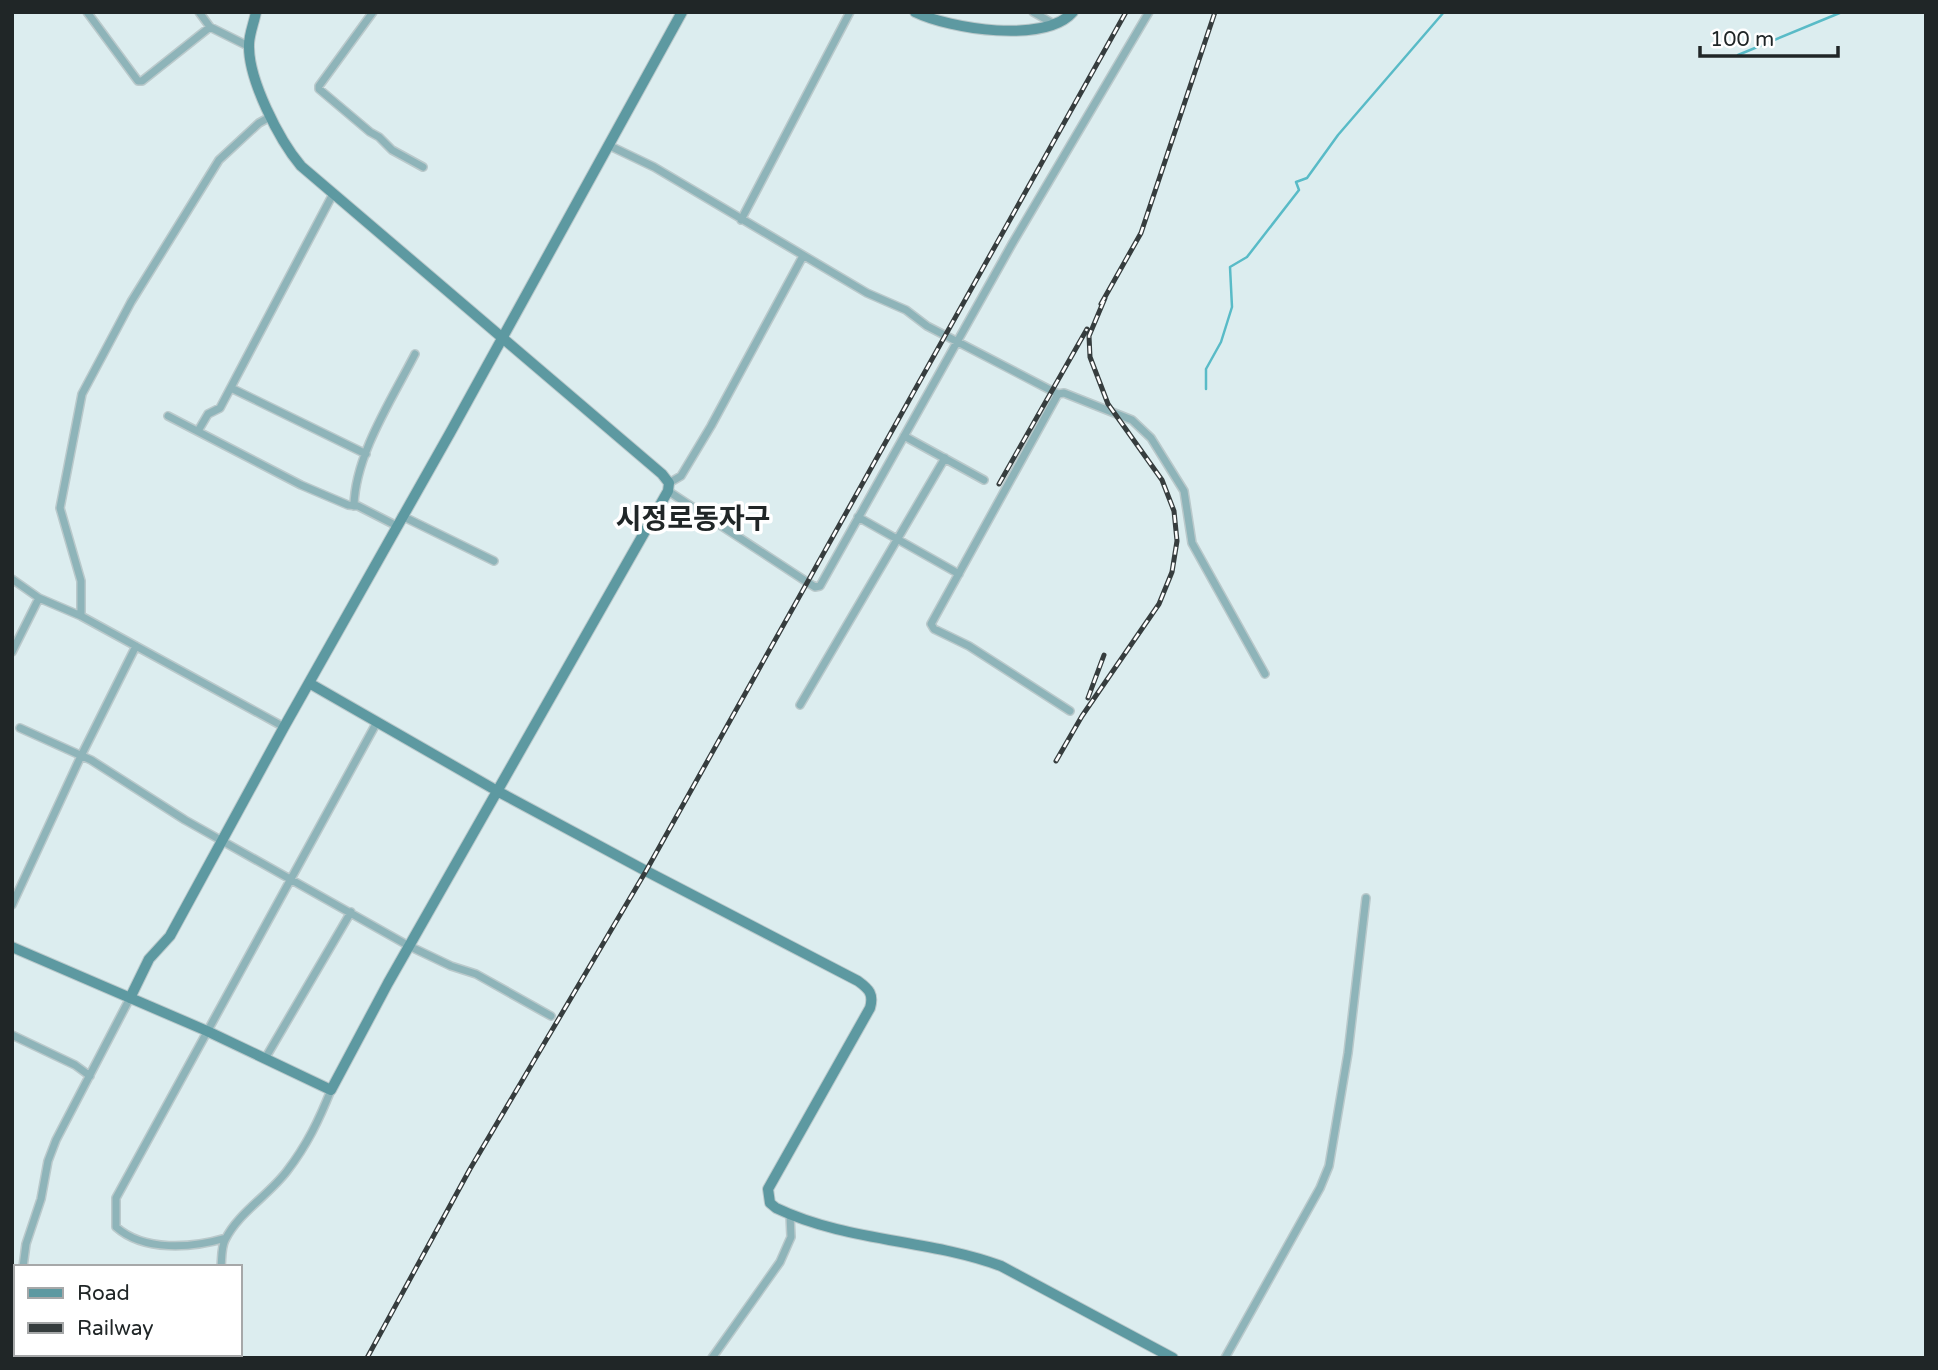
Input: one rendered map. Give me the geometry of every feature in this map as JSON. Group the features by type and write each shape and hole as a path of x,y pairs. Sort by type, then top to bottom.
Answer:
{"street":[{"path":"87,12 138,81 142,81 210,27"},
{"path":"199,12 210,27 248,46"},
{"path":"256,12 248,46 257,83 270,117 300,166 662,474 669,487 815,587 823,581 1012,244 1149,12"},
{"path":"373,12 319,89 370,132 379,136 392,150 423,167"},
{"path":"23,1265 26,1244 41,1199 55,1140 149,958 170,936 682,12"},
{"path":"741,219 850,12"},
{"path":"915,12 942,22 994,32 1054,24 1067,19 1073,12"},
{"path":"1033,12 1054,24"},
{"path":"81,616 81,581 60,508 82,394 131,302 219,160 259,123 270,117"},
{"path":"608,145 654,167 867,293 906,310 927,326 959,340 1058,394 1064,393 1132,420 1151,438 1184,491 1192,543 1265,674"},
{"path":"198,431 208,414 220,408 333,194"},
{"path":"221,1265 226,1238 245,1214 273,1188 303,1150 331,1090 410,946 669,487 681,476 711,426 803,256"},
{"path":"354,506 354,487 366,454 415,354"},
{"path":"231,388 366,454"},
{"path":"1058,394 931,627 969,646 1070,711"},
{"path":"168,416 301,485 397,526"},
{"path":"904,436 984,480"},
{"path":"800,705 945,458"},
{"path":"402,516 494,561"},
{"path":"858,517 959,574"},
{"path":"12,579 39,598 81,616 284,727"},
{"path":"12,653 39,598"},
{"path":"12,905 81,756 136,646"},
{"path":"309,683 499,792 646,872 858,981 869,990 872,1000 870,1008 768,1189 769,1203 790,1215 851,1234 993,1263 1017,1273 1173,1358"},
{"path":"226,1238 207,1244 163,1245 146,1242 121,1232 116,1227 116,1198 377,722"},
{"path":"20,728 111,772 184,820 410,946 451,966 476,974 551,1016"},
{"path":"1225,1358 1320,1188 1329,1166 1348,1053 1366,898"},
{"path":"266,1057 351,912"},
{"path":"12,947 266,1057 331,1090"},
{"path":"12,1035 75,1065 90,1076"},
{"path":"712,1358 780,1262 791,1237 790,1215"}],"waterway":[{"path":"1206,389 1206,369 1221,342 1232,307 1230,267 1247,257 1299,190 1296,182 1307,178 1338,135 1444,12"},
{"path":"1738,55 1842,12"}],"railway":[{"path":"367,1358 470,1169 646,871 1126,12"},
{"path":"1101,304 1141,233 1215,12"},
{"path":"1056,761 1082,716 1159,604 1172,572 1177,541 1174,511 1162,480 1108,404 1090,357 1089,336 1105,298"},
{"path":"999,484 1087,329"},
{"path":"1088,698 1104,655"}],"district":[{"name":"시정로동자구","path":"693,518"}]}
